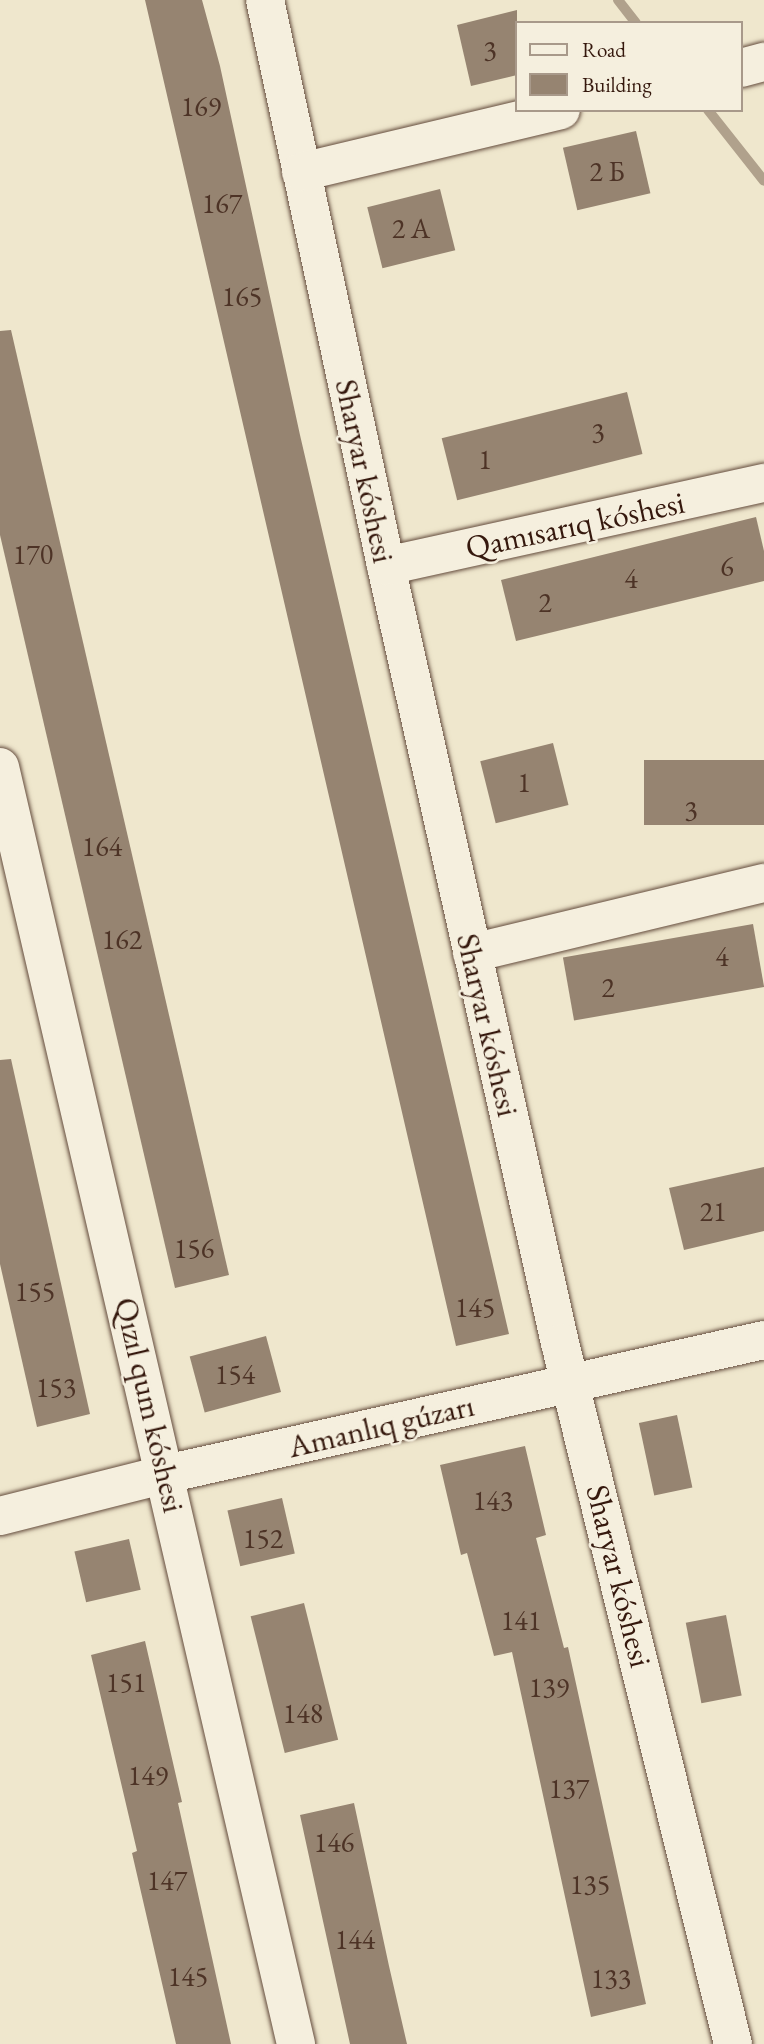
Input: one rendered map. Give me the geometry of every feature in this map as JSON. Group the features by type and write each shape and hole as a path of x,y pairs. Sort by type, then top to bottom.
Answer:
{"street":[{"name":"Sharyar kóshesi","path":"265,0 472,953 572,1383 733,2044"},
{"path":"743,67 764,62"},
{"path":"301,172 553,112"},
{"name":"Qamısarıq kóshesi","path":"386,566 764,483"},
{"name":"Qızıl qum kóshesi","path":"0,767 296,2044"},
{"path":"472,953 764,883"},
{"name":"Amanlıq gúzarı","path":"0,1516 166,1474 764,1340"}],"building":[{"path":"145,0 202,0 220,66 300,435 509,1334 456,1346"},
{"path":"517,10 516,75 471,86 457,25"},
{"path":"636,131 650,193 577,210 563,148"},
{"path":"440,189 455,250 382,268 367,207"},
{"path":"11,330 229,1275 175,1288 0,535 0,331"},
{"path":"627,392 642,454 457,500 442,438"},
{"path":"756,517 764,551 764,581 516,641 501,580"},
{"path":"553,743 568,805 496,823 480,761"},
{"path":"644,760 764,760 764,825 644,825"},
{"path":"753,924 764,987 574,1021 563,958"},
{"path":"11,1059 90,1414 37,1427 0,1264 0,1060"},
{"path":"764,1167 764,1231 684,1250 669,1188"},
{"path":"266,1336 281,1392 205,1412 190,1356"},
{"path":"677,1415 692,1487 654,1495 639,1423"},
{"path":"525,1446 546,1535 536,1538 564,1648 568,1647 646,2004 591,2017 512,1652 494,1656 467,1553 461,1555 440,1465"},
{"path":"282,1498 295,1554 240,1566 227,1511"},
{"path":"129,1539 141,1590 86,1602 74,1552"},
{"path":"304,1603 338,1740 285,1753 251,1616"},
{"path":"726,1615 742,1695 701,1703 686,1623"},
{"path":"145,1641 182,1802 178,1803 231,2044 176,2044 132,1853 137,1851 91,1655"},
{"path":"354,1803 407,2044 350,2044 300,1815"}],"waterway":[{"path":"618,0 634,21"},
{"path":"710,112 764,181"}]}
